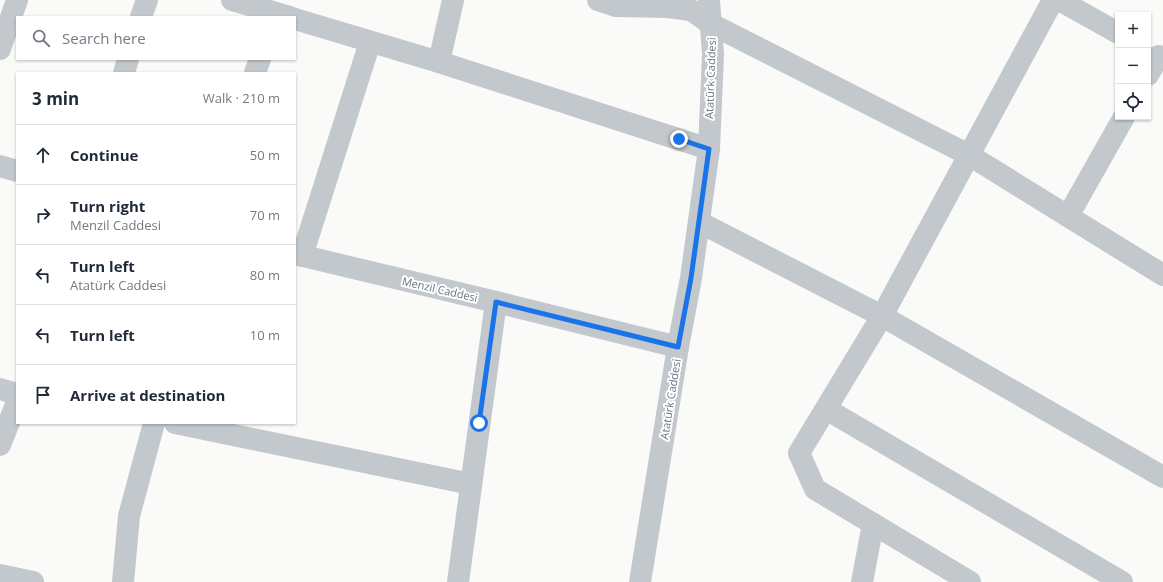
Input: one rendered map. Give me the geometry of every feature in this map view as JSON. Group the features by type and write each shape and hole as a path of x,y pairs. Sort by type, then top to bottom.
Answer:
{"street":[{"path":"0,49 17,0"},
{"path":"141,16 147,0"},
{"path":"232,0 283,13"},
{"path":"439,62 453,0"},
{"path":"598,0 616,6 668,7 691,10 711,24 969,154 1163,275"},
{"name":"Atatürk Caddesi","path":"640,582 678,347 691,278 709,149 713,54 709,0"},
{"path":"970,582 815,489 799,453 882,316 1053,0"},
{"path":"1059,0 1115,31"},
{"path":"296,17 709,149"},
{"path":"299,255 370,42"},
{"path":"1151,68 1157,55"},
{"path":"124,72 128,60"},
{"path":"255,72 260,60"},
{"path":"1068,216 1122,120"},
{"path":"0,166 16,171"},
{"path":"699,222 882,316 1160,468"},
{"name":"Menzil Caddesi","path":"299,255 678,347"},
{"path":"458,582 496,302"},
{"path":"0,389 16,394"},
{"path":"0,445 16,405"},
{"path":"826,409 1122,582"},
{"path":"123,582 129,516 154,424"},
{"path":"180,424 471,484"},
{"path":"862,582 873,524"},
{"path":"0,574 33,582"}],"route":[{"path":"479,423 496,302 678,347 691,278 709,149 679,139"}]}
